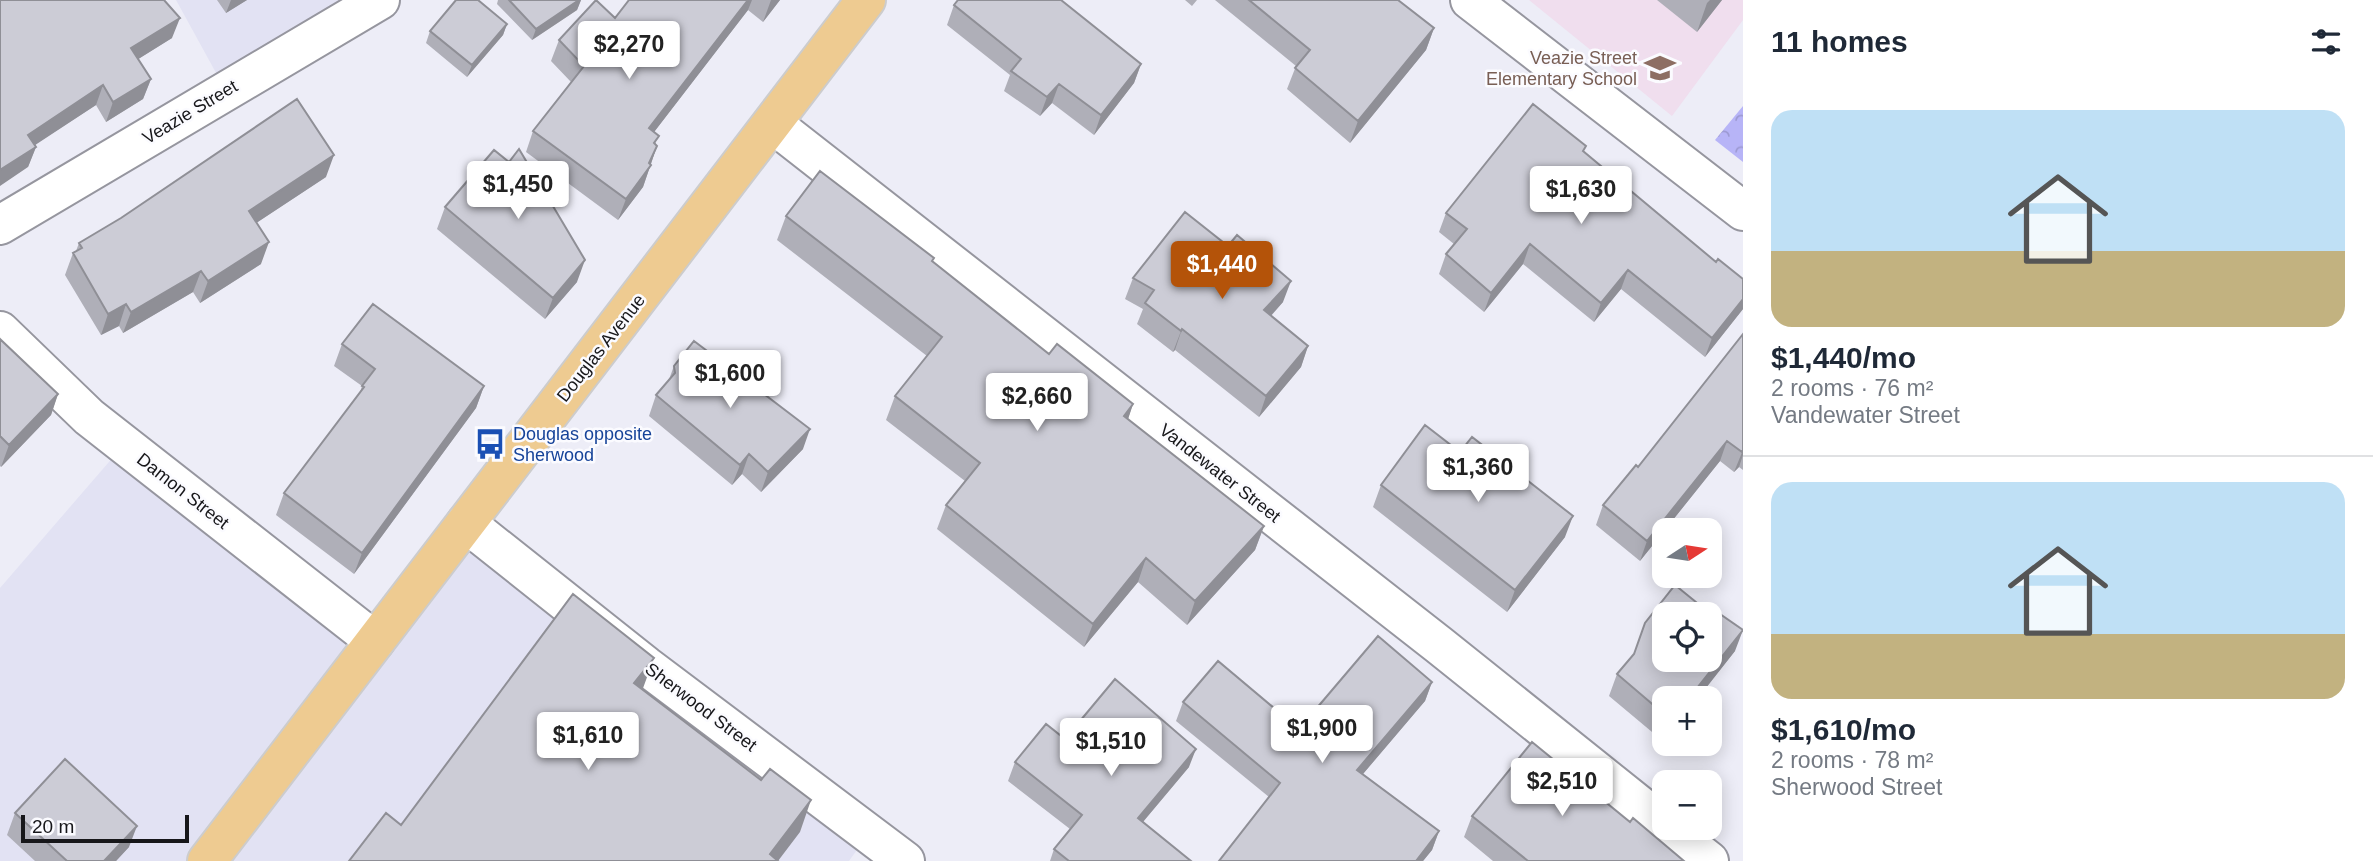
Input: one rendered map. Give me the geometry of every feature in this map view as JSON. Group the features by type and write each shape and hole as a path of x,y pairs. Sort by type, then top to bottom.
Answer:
{"main road":[{"name":"Douglas Avenue","path":"207,861 866,0"}],"street":[{"name":"Veazie Street","path":"0,225 380,0"},
{"path":"1470,0 1743,211"},
{"name":"Vandewater Street","path":"773,124 1439,645 1652,816"},
{"name":"Damon Street","path":"0,331 89,417 374,641"},
{"name":"Sherwood Street","path":"466,523 657,674 905,861"},
{"name":"Vandewater Street","path":"1682,840 1709,861"}],"shaded area":[{"path":"176,0 381,0 226,91"},
{"name":"Veazie Street Elementary School","path":"1529,0 1743,0 1743,20 1672,116"},
{"path":"121,448 367,635 462,536 866,837 849,861 0,861 0,588"}],"green space":[{"path":"1743,106 1743,162 1715,140"}],"building":[{"path":"0,0 164,0 180,18 131,48 151,79 113,102 103,85 28,135 36,147 0,170"},
{"path":"456,0 478,0 507,24 472,65 430,31"},
{"path":"509,0 579,0 536,29"},
{"path":"596,0 615,18 629,0 748,0 649,128 659,136 654,143 657,146 649,163 651,165 626,199 533,131 584,66 559,40"},
{"path":"958,0 1061,0 1141,64 1101,115 1059,84 1047,97 1011,71 1021,59 954,5"},
{"path":"1249,0 1398,0 1434,28 1358,121 1295,68 1310,50"},
{"path":"297,99 334,155 249,211 269,242 208,281 201,271 131,312 126,304 108,314 73,253 82,248 79,243 121,218"},
{"path":"1533,104 1586,146 1583,151 1716,262 1718,259 1743,279 1743,299 1712,338 1628,270 1601,303 1530,244 1491,293 1446,254 1467,229 1446,213"},
{"path":"519,149 585,260 553,298 445,207 494,150 509,162"},
{"path":"820,171 934,258 932,261 1049,354 1057,344 1133,404 1124,416 1264,526 1195,601 1146,558 1093,624 946,505 980,463 895,396 942,337 786,216"},
{"path":"1185,212 1228,246 1237,235 1291,281 1264,310 1308,346 1266,396 1145,303 1154,290 1133,278"},
{"path":"373,304 484,386 362,553 284,493 375,369 342,344"},
{"path":"1743,334 1743,450 1742,452 1727,441 1665,518 1652,518 1652,535 1647,541 1603,505 1636,465 1638,467"},
{"path":"0,339 58,394 9,445 0,436"},
{"path":"694,341 810,429 768,472 749,454 740,465 656,395 675,373 674,366"},
{"path":"1425,425 1460,452 1472,437 1573,516 1515,590 1381,485"},
{"path":"1673,588 1679,588 1696,602 1662,602"},
{"path":"573,594 654,658 634,683 761,780 770,769 811,800 770,854 778,861 349,861 386,813 401,825"},
{"path":"1652,614 1652,672 1710,672 1699,686 1652,686 1652,704 1617,674 1634,654 1645,623"},
{"path":"1722,615 1743,630 1722,656"},
{"path":"1378,636 1432,682 1357,770 1439,831 1416,861 1219,861 1280,783 1183,702 1218,661 1299,729"},
{"path":"1115,679 1196,749 1138,818 1191,861 1069,861 1054,849 1082,815 1015,762 1046,724 1065,739"},
{"path":"1532,742 1630,822 1633,818 1652,834 1652,840 1659,840 1684,861 1528,861 1472,816"},
{"path":"65,759 137,826 104,861 67,861 15,813"}],"place":[{"name":"Veazie Street Elementary School","path":"1660,68"},
{"name":"Douglas opposite Sherwood","path":"490,444"}]}
